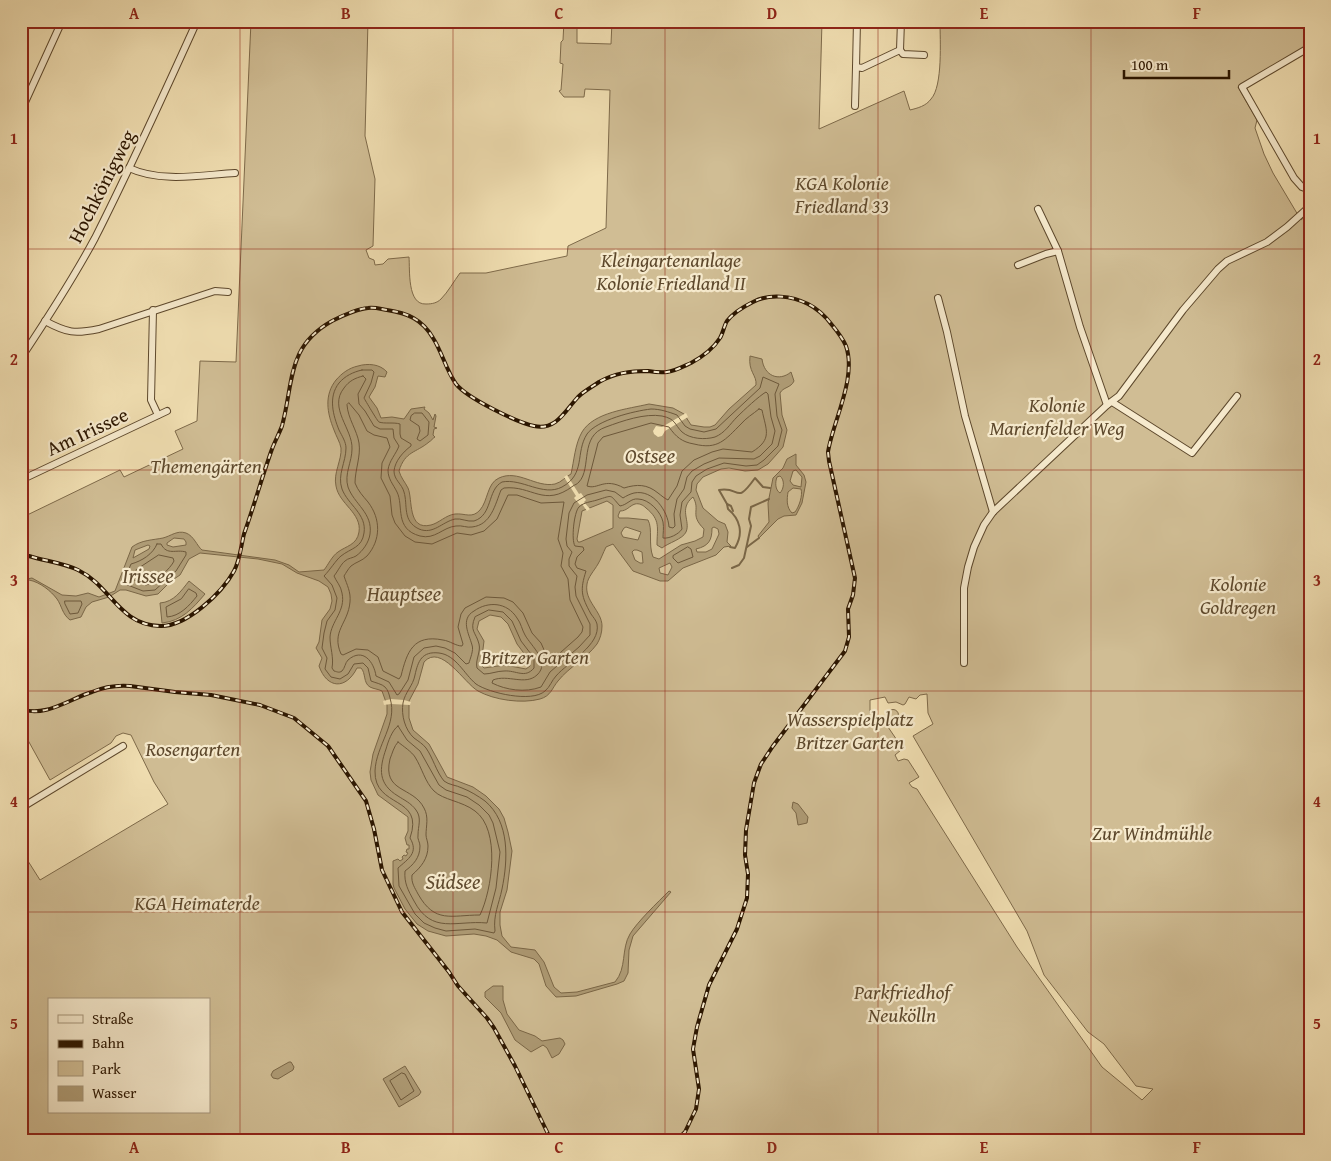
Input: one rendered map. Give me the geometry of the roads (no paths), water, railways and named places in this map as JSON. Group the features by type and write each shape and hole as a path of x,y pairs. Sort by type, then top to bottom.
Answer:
{"street":[{"path":"21,110 62,21"},
{"name":"Hochkönigweg","path":"21,358 45,322 95,238 130,168 197,21"},
{"path":"855,106 857,21"},
{"path":"900,21 900,50 903,54 924,55"},
{"path":"1310,47 1242,88 1294,178 1302,187 1310,190"},
{"path":"856,67 862,68 900,50"},
{"path":"130,168 146,174 165,176 235,173"},
{"path":"964,664 964,588 968,567 974,547 993,512 1131,381 1183,310 1218,269 1227,261 1267,242 1308,208 1310,201"},
{"path":"1038,209 1058,251 1080,328 1109,403 1192,453 1237,396"},
{"path":"1018,265 1058,251"},
{"path":"45,322 63,331 81,333 99,329 215,291 228,292"},
{"path":"938,298 965,417 993,512"},
{"path":"153,310 151,400 158,415"},
{"name":"Am Irissee","path":"21,480 167,411"},
{"path":"21,808 123,746"}],"water":[{"path":"750,356 762,359 766,370 773,376 782,377 791,372 794,381 780,393 782,415 787,430 783,447 768,464 758,470 721,469 703,477 697,484 696,490 703,508 718,521 725,524 728,532 727,542 731,546 724,547 716,555 683,568 668,581 660,581 633,571 613,544 606,547 587,584 588,596 601,621 602,631 599,640 588,654 562,676 544,698 517,701 500,699 485,694 472,687 445,661 438,657 431,657 424,662 418,684 409,701 409,718 413,730 429,744 447,777 473,787 486,796 499,809 504,818 512,851 507,890 500,912 502,936 511,947 535,950 544,962 554,987 561,993 577,992 615,982 623,965 627,940 630,934 654,906 669,891 671,892 633,936 629,950 628,973 624,981 617,984 576,996 556,997 546,986 539,964 534,959 511,952 497,940 486,936 474,934 446,936 428,931 417,924 405,909 393,884 393,861 398,859 400,861 408,853 406,852 409,849 409,845 407,845 405,838 408,831 408,817 378,795 371,780 370,772 373,754 387,714 387,705 382,691 372,688 365,681 361,668 357,668 348,680 337,684 332,683 322,674 319,666 322,658 316,648 319,642 322,620 330,609 332,601 328,587 282,564 258,559 200,553 189,559 180,575 158,594 146,596 120,590 109,597 92,602 86,607 81,617 70,620 65,615 57,599 45,587 29,580 21,584 21,580 32,578 62,595 76,596 88,593 99,597 115,591 132,547 180,532 189,534 202,550 275,560 289,565 299,572 324,570 336,554 356,540 359,532 357,519 341,498 336,486 335,481 341,448 328,411 328,398 332,386 341,375 355,367 374,365 381,367 387,372 385,377 378,376 375,387 369,397 381,418 404,419 411,409 425,407 424,409 433,420 435,414 436,416 434,427 437,428 434,429 433,435 435,437 411,453 401,464 399,471 408,488 414,519 423,526 434,524 452,515 471,515 477,513 483,506 492,484 499,478 506,476 520,477 548,485 560,482 571,474 576,447 587,425 612,412 649,404 673,408 684,414 691,425 710,427 715,425 729,409 756,385","holes":["693,497 697,520 704,529 703,537 681,545 659,559 653,557 648,520 619,518 618,516 620,511 635,504 644,506 656,520 657,545 662,548 682,537 686,532 686,506","607,501 613,505 613,528 580,542 577,539 582,511","626,527 641,532 638,540 623,537 621,533","714,527 718,529 719,534 712,549 706,552 697,552 696,549 709,542","174,538 184,539 186,542 186,545 173,547 167,545","150,546 149,549 133,558 135,550","634,550 642,552 643,563 635,560 632,552","670,563 672,567 668,575 660,573 659,568","490,615 501,617 508,624 517,644 529,660 530,666 526,669 505,665 484,668 481,665 484,641 477,629 479,621"]},
{"path":"796,454 796,465 804,475 806,482 802,503 796,515 784,516 778,519 759,538 758,536 769,522 768,503 773,478 783,468 787,459","holes":["796,470 802,477 801,487 793,485 790,481 793,471","780,476 783,482 780,493 776,486 777,477","793,488 801,489 799,504 795,512 792,513 788,506 788,492"]},
{"path":"189,581 205,594 181,617 162,623 160,603 173,598"},
{"path":"793,802 798,804 808,817 807,823 798,825 796,813 792,808"},
{"path":"493,986 503,986 503,1000 507,1014 519,1030 542,1041 560,1038 563,1040 565,1044 559,1054 552,1058 547,1048 543,1045 531,1052 515,1040 501,1013 485,997 485,992"},
{"path":"289,1062 294,1067 293,1070 278,1079 273,1078 271,1075 273,1071"},
{"path":"405,1066 421,1092 399,1107 383,1079"}],"waterway":[{"path":"730,547 735,548 740,532 738,522 728,509 719,490 726,489 741,493 755,478 763,487 770,488"},
{"path":"732,568 739,565 744,558 751,526 749,519 751,507 769,499"},
{"path":"727,504 731,506 733,511"},
{"path":"747,547 759,538"}],"railway":[{"path":"21,555 78,570 99,585 125,612 146,624 170,625 192,615 221,589 236,567 244,534 272,449 282,426 294,367 299,354 306,342 317,331 349,313 378,308 401,313 413,318 429,331 453,379 462,390 504,415 526,424 542,427 554,423 580,395 605,379 629,372 670,371 695,361 717,342 732,315 760,299 767,297 795,299 808,304 822,313 838,332 846,346 849,358 849,372 843,399 828,452 855,578 853,595 848,609 849,637 845,651 761,764 754,783 746,830 747,898 737,929 709,985 693,1049 699,1089 696,1109 685,1132 677,1140"},
{"path":"21,709 39,711 101,689 125,686 211,695 260,705 294,718 328,746 366,801 382,870 402,912 458,986 494,1028 551,1140"}],"park label":[{"name":"KGA Kolonie Friedland 33","path":"842,194"},
{"name":"Kleingartenanlage Kolonie Friedland II","path":"671,270"},
{"name":"Kolonie Marienfelder Weg","path":"1057,416"},
{"name":"Themengärten","path":"206,465"},
{"name":"Kolonie Goldregen","path":"1238,594"},
{"name":"Britzer Garten","path":"535,656"},
{"name":"Wasserspielplatz Britzer Garten","path":"850,730"},
{"name":"Rosengarten","path":"193,748"},
{"name":"Zur Windmühle","path":"1152,832"},
{"name":"KGA Heimaterde","path":"197,902"},
{"name":"Parkfriedhof Neukölln","path":"902,1002"}],"water label":[{"name":"Ostsee","path":"650,455"},
{"name":"Irissee","path":"148,575"},
{"name":"Hauptsee","path":"404,593"},
{"name":"Südsee","path":"453,881"}]}
